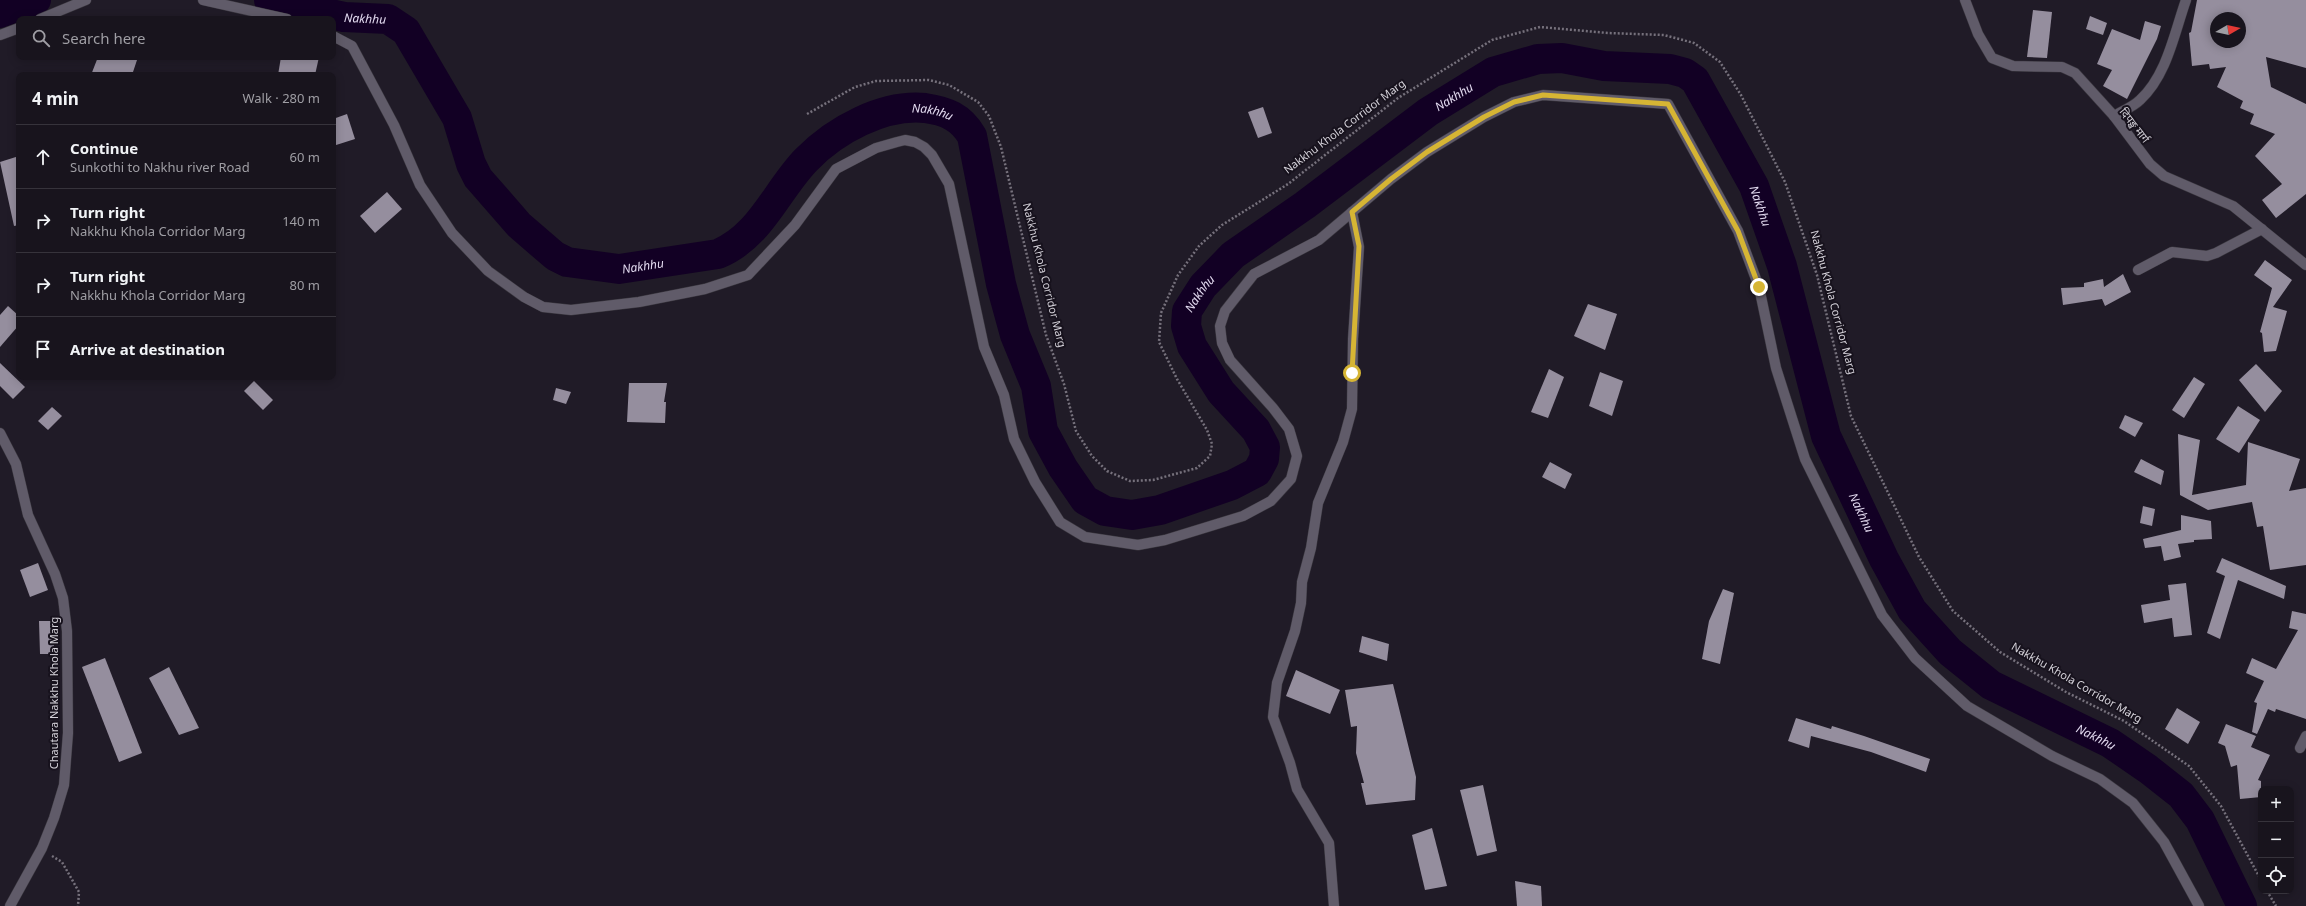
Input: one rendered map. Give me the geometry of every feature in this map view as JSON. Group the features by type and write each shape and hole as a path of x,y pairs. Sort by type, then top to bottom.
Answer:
{"street":[{"path":"47,16 86,0"},
{"path":"203,0 274,16"},
{"name":"दिपङ्ख मार्ग","path":"1966,0 1978,34 1992,58 2013,66 2062,67 2075,73 2114,116 2150,164 2164,176 2233,206 2306,265"},
{"path":"2114,116 2139,102 2153,87 2165,62 2186,0"},
{"path":"0,35 16,29"},
{"path":"336,38 352,46 394,125 420,186 452,233 498,279 524,297 543,306 572,310 638,302 706,289 748,275 795,225 836,169 876,148 897,142 905,140 915,142 924,147 932,155 949,184 984,347 1004,395 1014,439 1036,482 1060,522 1085,537 1138,546 1165,540 1242,516 1271,501 1291,479 1297,456 1289,429 1273,408 1230,360 1222,343 1220,326 1225,311 1254,274 1318,240 1391,179 1427,152 1484,117 1514,102 1543,95 1668,104 1738,231 1759,287 1778,375 1805,459 1882,615 1915,658 1967,706 2052,756 2100,779 2132,804 2164,842 2198,906"},
{"path":"1334,906 1329,843 1297,789 1286,751 1273,717 1277,683 1295,631 1301,603 1302,582 1311,548 1318,503 1343,442 1352,409 1353,339 1359,246 1352,212"},
{"path":"2138,270 2172,252 2207,256 2216,253 2262,229"},
{"name":"Chautara Nakkhu Khola Marg","path":"0,434 16,464 28,515 55,574 66,614 66,767 64,784 54,818 42,848 10,906"},
{"path":"2300,748 2306,736"}],"path":[{"name":"Nakkhu Khola Corridor Marg","path":"807,114 855,87 876,81 929,80 949,85 978,102 989,116 1001,147 1046,335 1064,384 1076,431 1092,456 1107,471 1130,481 1153,480 1197,468 1210,456 1212,444 1207,430 1177,379 1159,342 1161,313 1178,275 1199,246 1222,224 1288,184 1398,98 1492,40 1540,27 1608,34 1664,35 1694,43 1720,62 1741,94 1784,182 1816,275 1851,416 1919,557 1953,611 2000,652 2066,692 2124,721 2189,766 2221,806 2258,874"},
{"path":"42,848 62,862 79,892 78,906"},
{"path":"2269,894 2276,906"}],"building":[{"path":"2197,0 2306,0 2306,68 2266,57 2271,87 2306,104 2306,194 2276,218 2262,200 2282,184 2255,156 2275,134 2250,124 2254,114 2240,108 2243,101 2217,87 2226,67 2210,69 2209,64 2192,66 2189,33 2191,32"},
{"path":"2033,10 2052,12 2047,58 2027,57"},
{"path":"2090,16 2107,23 2103,35 2086,29"},
{"path":"2145,21 2161,26 2157,39 2127,99 2103,86 2112,70 2097,64 2112,29 2140,40"},
{"path":"97,60 137,60 133,72 92,72"},
{"path":"280,60 318,60 316,72 278,72"},
{"path":"1263,107 1272,133 1258,138 1248,112"},
{"path":"347,114 355,139 336,145 336,118"},
{"path":"16,157 16,226 14,226 0,162"},
{"path":"387,192 402,209 375,233 360,216"},
{"path":"2265,260 2292,280 2273,307 2287,311 2276,351 2264,352 2262,333 2260,332 2272,288 2254,275"},
{"path":"2123,274 2131,292 2105,306 2102,299 2063,305 2061,288 2084,287 2084,283 2103,279 2104,287"},
{"path":"1588,304 1617,314 1605,350 1574,336"},
{"path":"8,306 16,313 16,328 0,347 0,315"},
{"path":"0,363 25,387 13,399 0,386"},
{"path":"2256,364 2282,391 2265,412 2239,380"},
{"path":"1549,369 1564,377 1548,418 1531,412"},
{"path":"1600,372 1623,381 1612,416 1589,406"},
{"path":"2194,377 2205,384 2184,418 2172,410"},
{"path":"254,381 273,400 263,410 244,391"},
{"path":"629,383 667,383 664,402 666,402 665,423 627,422"},
{"path":"556,388 571,392 566,404 553,400"},
{"path":"2238,406 2260,420 2239,453 2216,439"},
{"path":"52,407 62,416 48,430 38,421"},
{"path":"2125,415 2143,423 2135,437 2119,428"},
{"path":"2178,434 2200,440 2192,495 2246,485 2248,442 2300,459 2289,491 2306,488 2306,565 2270,570 2263,526 2257,527 2252,502 2208,510 2180,495"},
{"path":"2141,459 2164,471 2161,485 2134,472"},
{"path":"1550,462 1572,474 1565,489 1542,477"},
{"path":"2143,506 2155,509 2152,526 2140,523"},
{"path":"2181,515 2211,521 2212,539 2194,540 2194,542 2178,544 2181,557 2164,561 2161,546 2145,548 2143,539 2181,530"},
{"path":"2222,558 2286,586 2284,599 2238,580 2220,639 2207,633 2225,576 2216,572"},
{"path":"38,563 48,590 30,597 20,570"},
{"path":"2186,583 2192,635 2174,637 2172,618 2144,623 2141,605 2170,600 2168,585"},
{"path":"1723,589 1734,593 1720,664 1702,659 1709,621"},
{"path":"2292,611 2306,614 2306,719 2276,709 2275,712 2268,709 2257,734 2252,732 2257,703 2254,702 2264,681 2246,673 2252,658 2276,669 2298,630 2289,628"},
{"path":"39,621 54,621 54,654 40,654"},
{"path":"1362,636 1389,644 1387,661 1359,652"},
{"path":"105,658 142,753 119,762 82,667"},
{"path":"169,667 199,728 179,735 149,678"},
{"path":"1296,670 1340,690 1330,714 1286,696"},
{"path":"1393,684 1416,777 1415,800 1366,805 1361,783 1364,783 1356,753 1357,726 1351,727 1345,690"},
{"path":"2177,708 2200,722 2188,744 2165,729"},
{"path":"1796,718 1831,729 1832,726 1930,759 1926,772 1871,752 1811,736 1809,748 1788,741"},
{"path":"2226,724 2256,736 2251,747 2270,755 2258,780 2261,781 2261,786 2258,786 2258,797 2240,799 2237,765 2231,767 2225,746 2218,743"},
{"path":"1483,785 1497,851 1477,856 1460,790"},
{"path":"1432,828 1447,886 1425,890 1412,835"},
{"path":"1515,881 1541,886 1542,906 1517,906"}],"waterway":[{"name":"Nakhhu","path":"0,13 36,0"},
{"name":"Nakhhu","path":"269,0 344,17 388,19 406,31 457,118 471,164 478,178 519,225 555,256 567,262 619,269 718,254 733,246 746,236 757,225 795,172 806,160 845,129 877,115 893,110 909,108 933,109 952,116 963,124 972,136 1001,284 1015,335 1036,386 1043,431 1063,468 1085,500 1105,511 1132,515 1160,510 1232,485 1257,472 1264,459 1265,447 1256,430 1221,392 1192,346 1186,326 1187,311 1203,286 1233,255 1305,205 1428,112 1493,72 1538,59 1562,58 1604,66 1670,69 1685,73 1695,80 1754,186 1782,266 1826,436 1884,559 1912,610 1950,652 1991,685 2110,743 2148,769 2181,795 2200,820 2242,906"}],"route":[{"path":"1352,373 1359,246 1352,212 1391,179 1427,152 1484,117 1514,102 1543,95 1668,104 1738,231 1759,287"}]}
